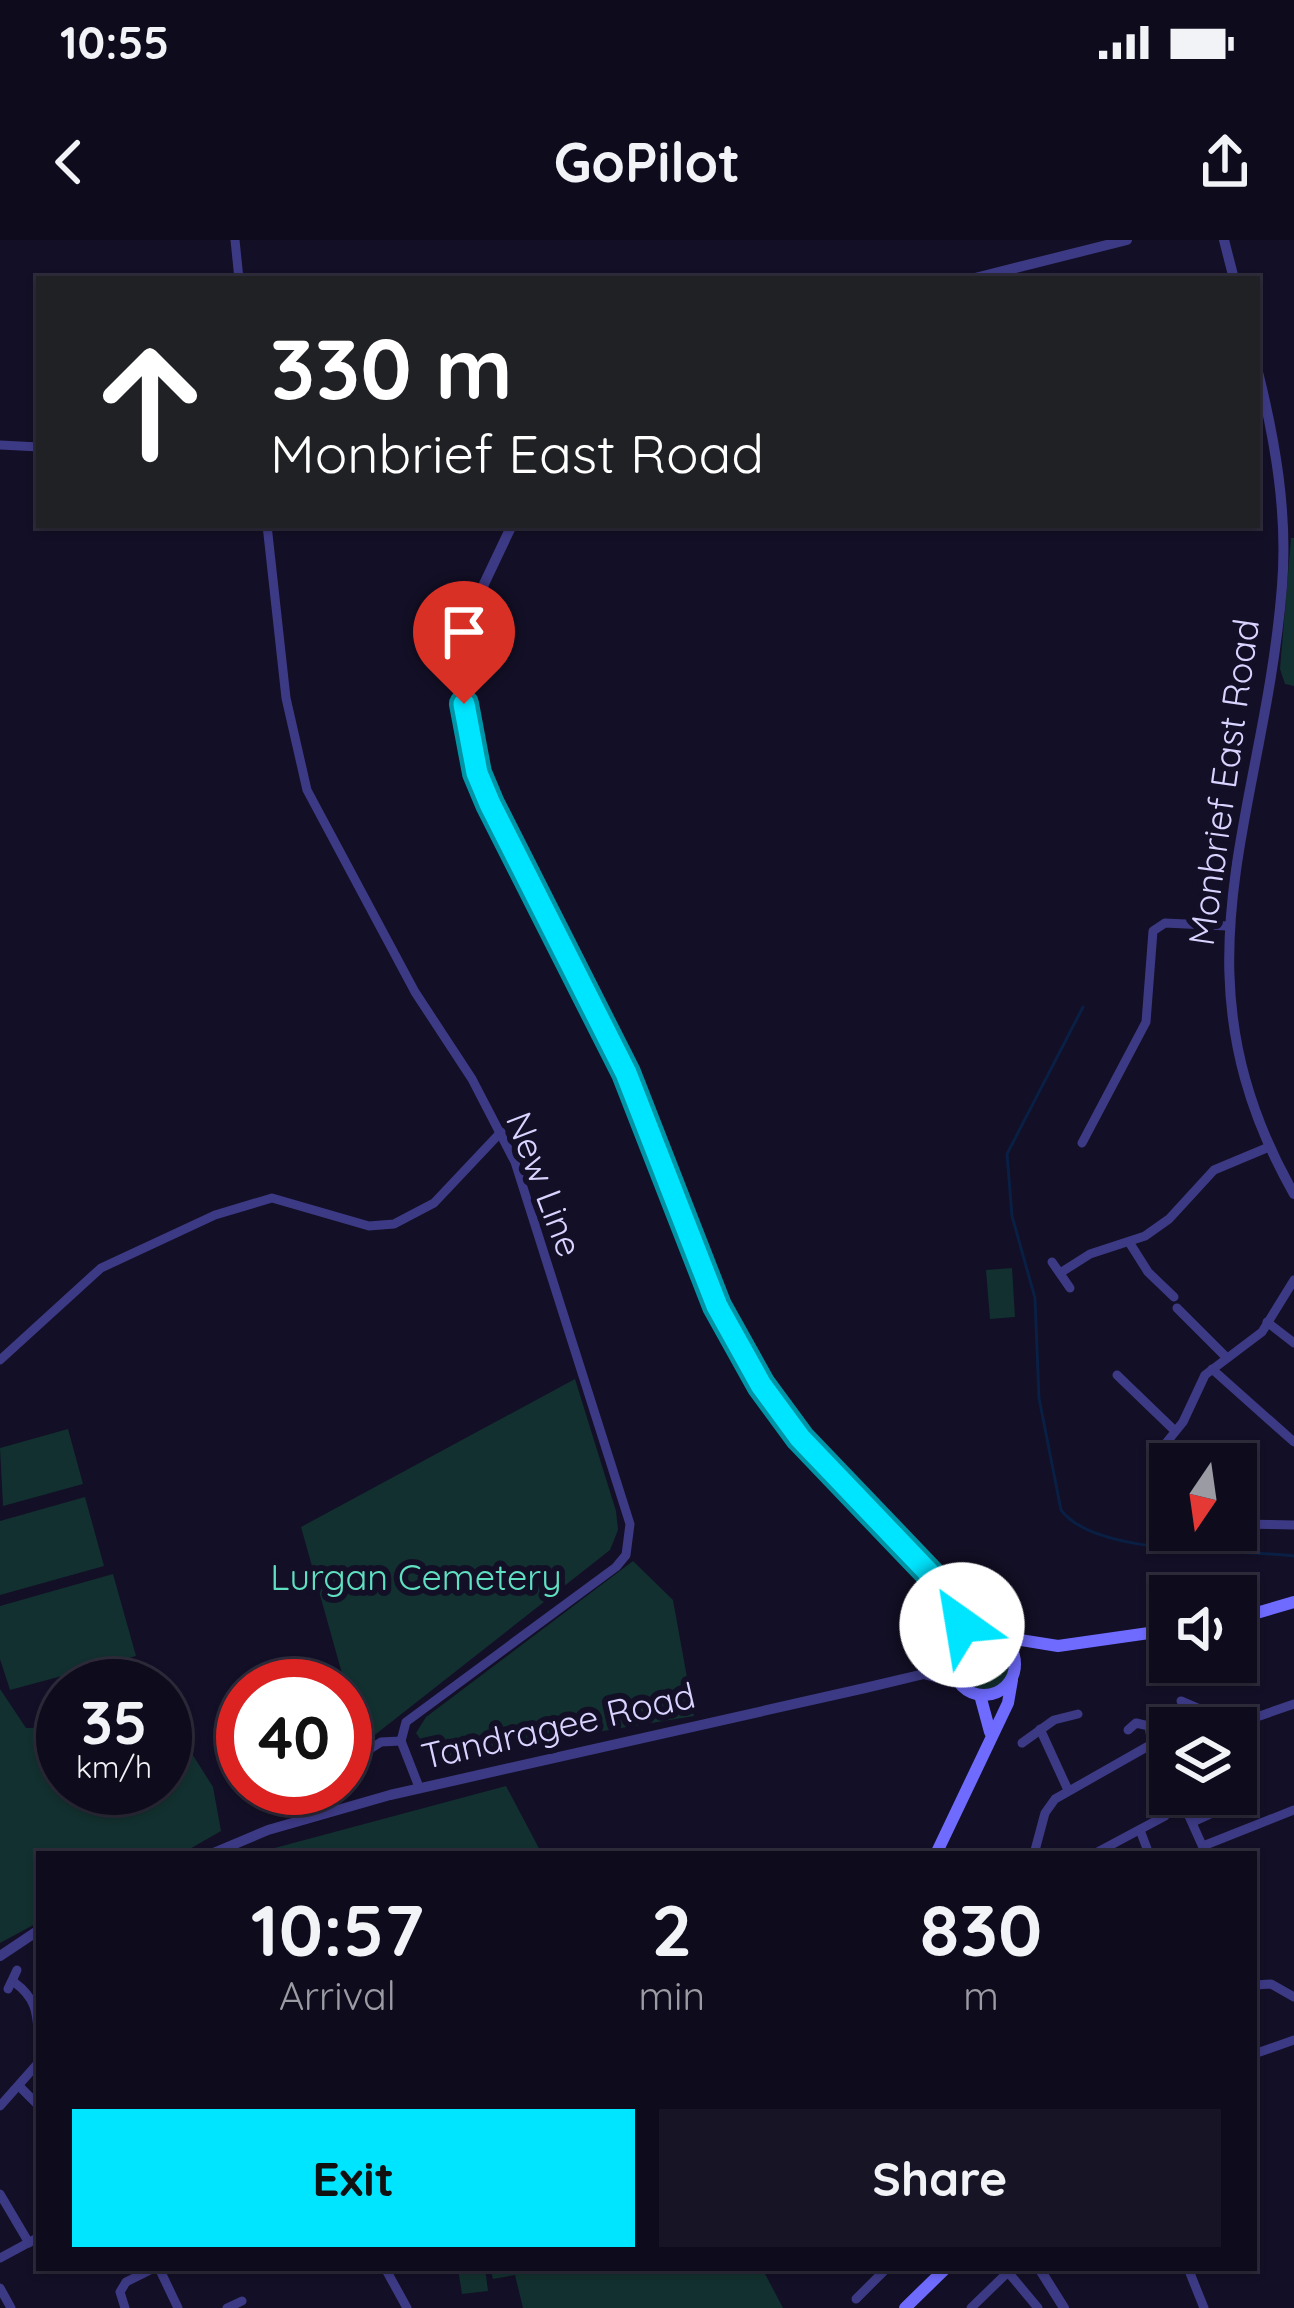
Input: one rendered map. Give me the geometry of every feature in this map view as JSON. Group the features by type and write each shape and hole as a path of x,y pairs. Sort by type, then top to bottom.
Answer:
{"main road":[{"path":"1257,1613 1294,1602"},
{"path":"1058,1646 970,1636 955,1653 959,1683 980,1695 996,1693 1034,1652 1149,1633"},
{"path":"937,1851 1008,1703 1014,1672 1012,1649 998,1636"},
{"path":"980,1695 990,1733"},
{"path":"905,2308 941,2271"}],"street":[{"path":"235,240 239,276"},
{"path":"983,276 1125,240"},
{"path":"1224,240 1233,276"},
{"name":"Monbrief East Road","path":"1260,383 1282,496 1282,582 1228,926 1228,997 1253,1104 1269,1148 1294,1194"},
{"path":"0,446 36,447"},
{"name":"New Line","path":"267,528 286,698 307,790 415,992 501,1132 578,1358 631,1541 616,1567 406,1722 401,1741"},
{"path":"511,528 484,584 465,663 464,704 477,773 626,1073 717,1306 761,1385 800,1438 952,1597 998,1636"},
{"path":"1082,1143 1147,1022 1153,931 1165,923 1228,926"},
{"path":"0,1360 100,1268 215,1216 272,1198 368,1226 394,1223 434,1203 501,1132"},
{"path":"1060,1274 1090,1254 1129,1242 1169,1219 1214,1170 1269,1148"},
{"path":"1129,1242 1169,1299 1226,1357"},
{"path":"1052,1262 1070,1288"},
{"path":"1167,1443 1212,1369 1253,1340 1294,1280"},
{"path":"1268,1322 1294,1343"},
{"path":"1212,1369 1294,1442"},
{"path":"1114,1394 1121,1380 1174,1430"},
{"path":"1257,1524 1294,1525"},
{"path":"952,1597 962,1625 955,1653"},
{"name":"Tandragee Road","path":"218,1851 268,1830 419,1787 924,1674 955,1653"},
{"name":"Tandragee Road","path":"924,1674 959,1683"},
{"path":"1181,1701 1195,1707"},
{"path":"1257,1717 1294,1704"},
{"path":"1022,1743 1040,1729 1078,1714"},
{"path":"1035,1851 1045,1813 1068,1790 1093,1781 1152,1744 1149,1726 1136,1723 1128,1730"},
{"path":"1040,1729 1068,1790"},
{"path":"372,1748 401,1741 419,1787"},
{"path":"1184,1815 1193,1822 1205,1850 1294,1810"},
{"path":"1100,1851 1163,1815"},
{"path":"1193,1822 1208,1815"},
{"path":"1140,1830 1148,1851"},
{"path":"0,1956 36,1932"},
{"path":"13,1980 36,2008"},
{"path":"1257,1985 1271,1984 1294,1997"},
{"path":"1257,2053 1294,2040"},
{"path":"0,2106 36,2066"},
{"path":"19,2086 36,2103"},
{"path":"0,2194 34,2240 0,2258"},
{"path":"124,2308 120,2293 125,2282 150,2271"},
{"path":"159,2271 178,2308"},
{"path":"387,2271 407,2308"},
{"path":"856,2299 884,2271"},
{"path":"1041,2271 1064,2308"},
{"path":"1189,2271 1204,2308"},
{"path":"970,2308 1008,2272 1039,2308"},
{"path":"0,2288 11,2308"},
{"path":"866,2290 877,2302"},
{"path":"227,2308 242,2301"}],"green space":[{"path":"1291,538 1294,686 1285,684 1280,669"},
{"path":"1012,1268 1015,1317 990,1319 986,1270"},
{"name":"Lurgan Cemetery","path":"575,1379 618,1530 610,1550 372,1737 372,1659 338,1659 301,1527"},
{"path":"68,1429 83,1484 3,1506 0,1448"},
{"path":"85,1497 104,1566 0,1595 0,1521"},
{"path":"633,1561 673,1600 694,1716 434,1759 416,1733 426,1717"},
{"path":"113,1574 136,1656 36,1659 36,1683 10,1690 0,1659 0,1606"},
{"path":"985,1637 1003,1645 1011,1663 1003,1681 985,1689 967,1681 959,1663 967,1645"},
{"path":"0,1689 26,1728 36,1728 36,1815 192,1815 192,1754 213,1787 221,1831 186,1851 36,1851 36,1924 0,1943"},
{"path":"506,1786 540,1851 263,1851"},
{"path":"458,2271 485,2271 488,2291 462,2294"},
{"path":"491,2271 764,2271 783,2308 523,2308 515,2275 493,2279"}],"waterway":[{"path":"1083,1007 1007,1154 1012,1216 1035,1298 1039,1398 1061,1510 1079,1525 1135,1543 1294,1556"}],"route":[{"path":"464,704 477,773 490,804 626,1073 729,1329 761,1385 800,1438 952,1597 962,1625"}]}
